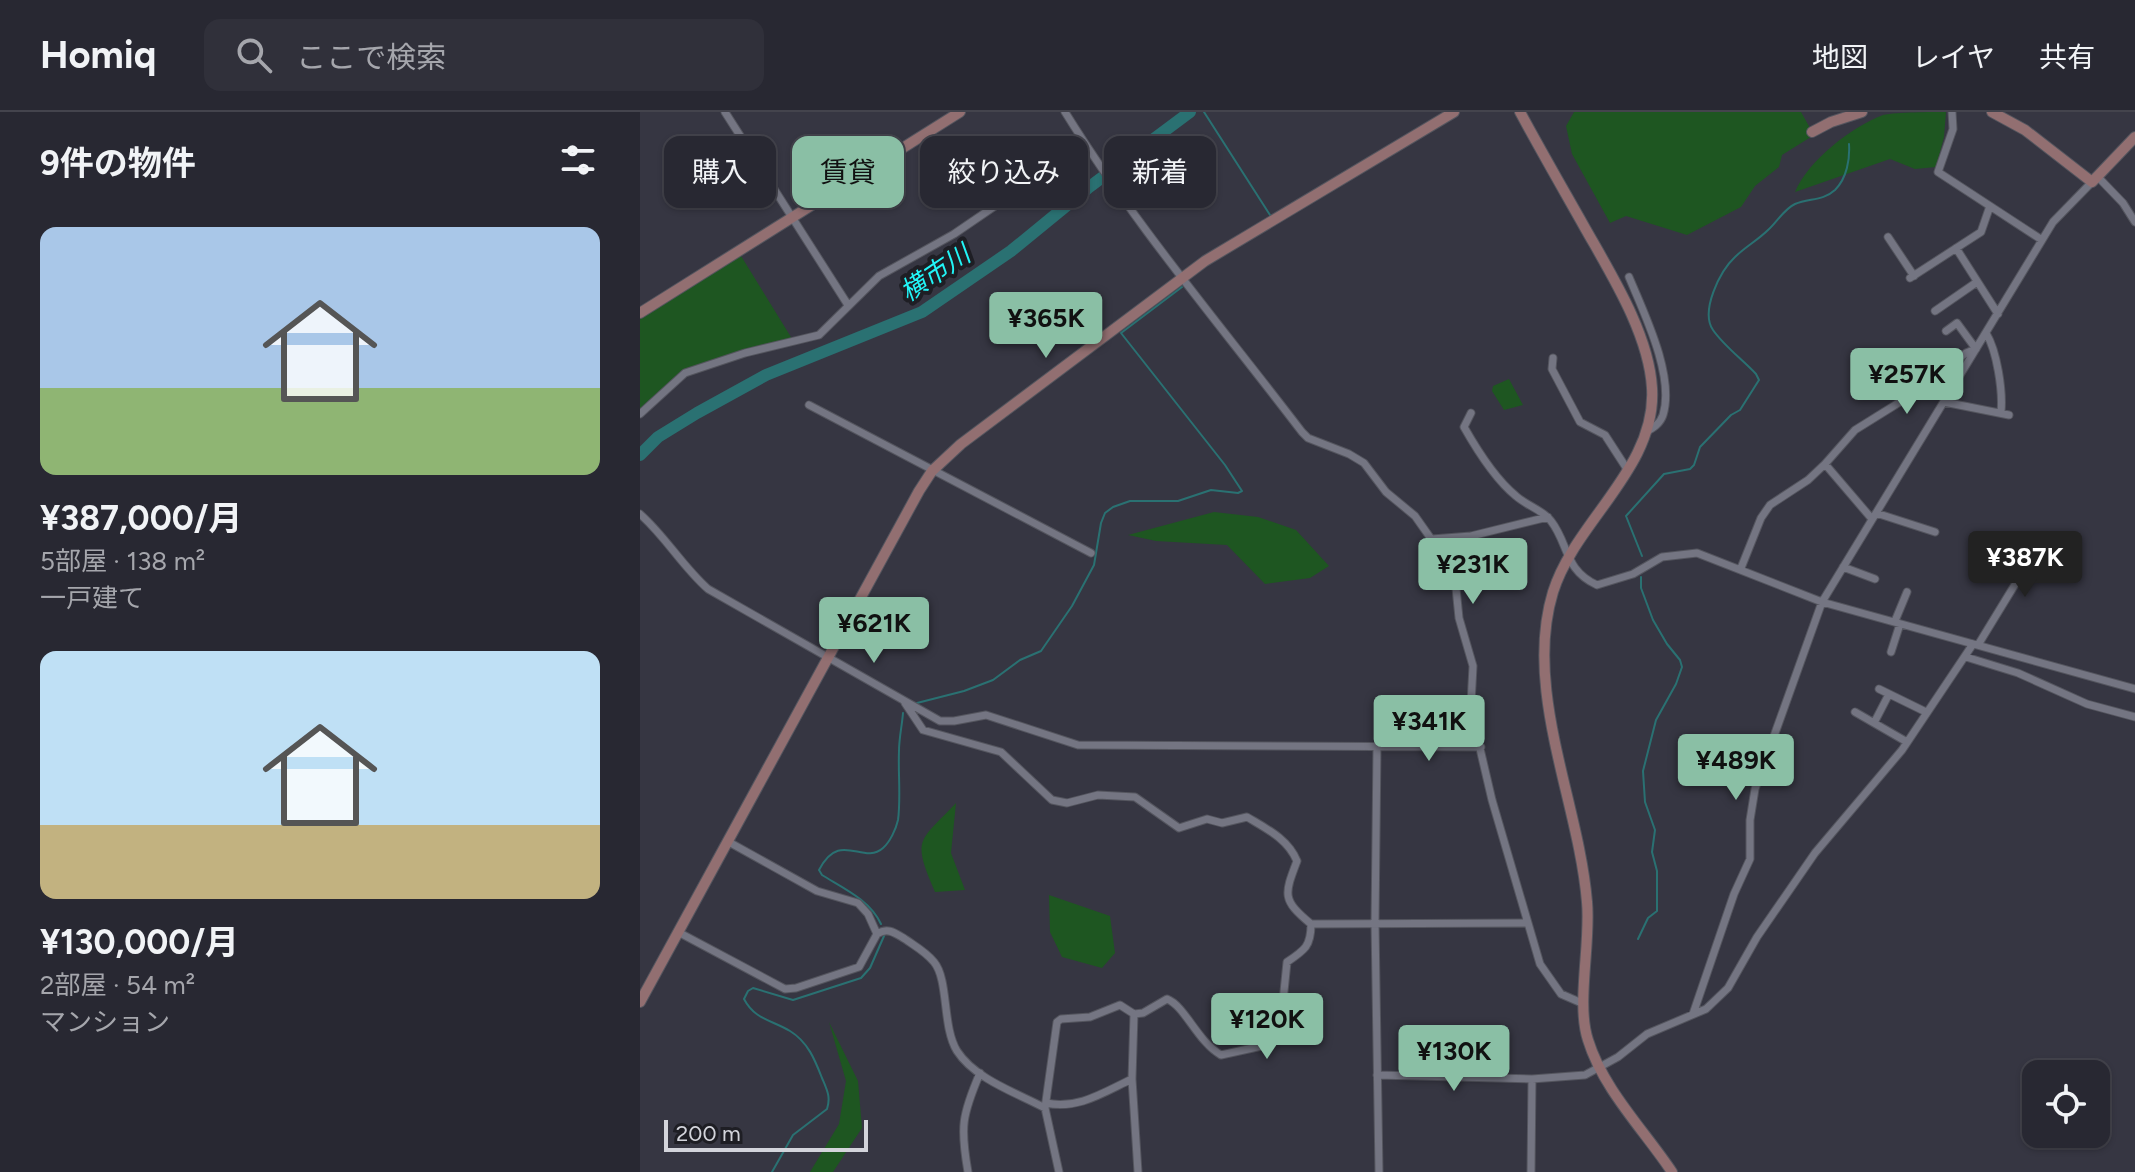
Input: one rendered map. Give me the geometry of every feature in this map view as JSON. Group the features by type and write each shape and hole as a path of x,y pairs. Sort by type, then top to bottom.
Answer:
{"street":[{"path":"725,112 848,305"},
{"path":"640,313 960,112"},
{"path":"1065,112 1119,194 1302,432 1308,438 1364,463 1386,492 1415,516 1446,560 1456,588 1459,618 1473,666 1472,712 1492,800 1527,923 1547,978 1561,994 1584,1004"},
{"path":"640,1002 932,471 961,444 1205,261 1454,112"},
{"path":"1520,112 1608,269 1637,330 1651,370 1652,405 1646,432 1627,469 1568,559 1554,592 1545,645 1556,743 1586,885 1589,925 1585,1031 1599,1067 1672,1172"},
{"path":"1812,132 1862,112"},
{"path":"1952,112 1953,129 1938,172 2042,240"},
{"path":"1992,112 2008,115 2095,179 2123,203 2135,222"},
{"path":"1693,1014 1734,894 1750,859 1750,820 1755,789 1822,602 2053,222 2135,137"},
{"path":"640,414 685,373 745,353 819,335 879,276 954,234 1030,182 1062,170 1091,154"},
{"path":"1888,237 1912,277 1981,232 1990,206"},
{"path":"1956,248 1998,314"},
{"path":"1629,277 1661,363 1665,398 1663,417 1646,432"},
{"path":"1935,311 1977,282"},
{"path":"1946,331 1957,323 1976,349"},
{"path":"1944,402 2005,414 1991,341 1986,333"},
{"path":"1741,568 1761,518 1770,505 1808,480 1855,430 1976,349"},
{"path":"1553,358 1552,369 1580,422 1605,435 1627,469"},
{"path":"809,405 1091,553"},
{"path":"1471,413 1464,427 1495,473 1517,498 1548,517 1568,559 1597,585 1633,574 1662,557 1675,553 1697,553 1822,602 2135,689"},
{"path":"1825,464 1874,516 1935,532"},
{"path":"640,514 667,542 690,574 708,589 940,721 986,715 1078,745 1481,747"},
{"path":"1432,539 1471,536 1548,517"},
{"path":"1377,1075 1532,1079 1585,1075 1618,1057 1647,1034 1706,1009 1728,988 1757,937 1815,853 1907,742 1976,645 2044,537"},
{"path":"1843,567 1875,579"},
{"path":"1891,652 1907,592"},
{"path":"1966,657 2018,673 2087,704 2135,717"},
{"path":"1879,689 1926,712"},
{"path":"1874,723 1889,694"},
{"path":"904,701 923,730 1001,752 1052,800 1067,803 1107,794 1135,797 1179,828 1207,819 1222,823 1247,817 1279,837 1293,850 1297,861 1286,889 1287,897 1293,909 1311,924 1527,923"},
{"path":"1855,712 1907,742"},
{"path":"1377,748 1375,923 1379,1172"},
{"path":"727,841 817,891 858,903 868,914 877,934"},
{"path":"1059,1172 1046,1106 1058,1019 1090,1017 1120,1005 1134,1014 1143,1013 1167,999 1174,1002 1200,1039 1221,1055 1262,1046 1273,1034 1282,1011 1287,962 1307,949 1311,941 1311,924"},
{"path":"678,932 785,989 859,967 877,934 888,930 934,961 956,1049 980,1073 1046,1106 1086,1101 1132,1079"},
{"path":"1134,1014 1132,1079 1138,1172"},
{"path":"968,1172 962,1122 980,1073"},
{"path":"1531,1172 1532,1079"}],"green space":[{"path":"1574,112 1801,112 1814,135 1782,155 1779,167 1755,186 1741,207 1687,235 1626,216 1610,223 1572,154 1566,126"},
{"path":"1946,112 1944,137 1936,167 1915,169 1890,159 1795,192 1820,157 1871,120 1889,114"},
{"path":"738,251 794,342 686,373 640,414 640,313"},
{"path":"1509,379 1523,405 1504,410 1492,391 1493,386"},
{"path":"1214,512 1258,517 1296,530 1329,566 1310,578 1265,584 1227,545 1156,541 1128,535"},
{"path":"956,803 951,853 965,890 935,892 923,861 923,842 933,826"},
{"path":"1049,895 1110,916 1115,953 1102,968 1062,957 1050,932"},
{"path":"829,1022 858,1081 862,1128 833,1172 810,1172 839,1124 846,1081"}],"waterway":[{"name":"横市川","path":"640,455 658,437 766,375 922,312 1011,251 1088,188 1190,112"},
{"path":"1204,112 1270,215"},
{"path":"1642,556 1626,516 1664,474 1690,469 1694,465 1700,447 1731,415 1740,410 1759,380 1713,330 1710,302 1718,281 1735,257 1764,234 1787,209 1835,190 1847,168 1849,144"},
{"path":"917,703 993,680 1020,660 1041,651 1072,606 1094,565 1101,523 1105,513 1113,507 1130,501 1178,501 1211,490 1242,491 1121,333 1182,287"},
{"path":"1638,939 1648,918 1657,911 1657,871 1652,852 1655,830 1645,802 1643,771 1656,720 1682,667 1653,620 1641,588 1641,577"},
{"path":"881,924 863,901 819,870 835,852 875,852 883,848 892,835 899,812 899,746 903,713"},
{"path":"772,1172 793,1135 827,1109 828,1097 814,1058 802,1040 759,1015 744,999 753,988 793,1000 861,978 870,968 884,936"}]}
